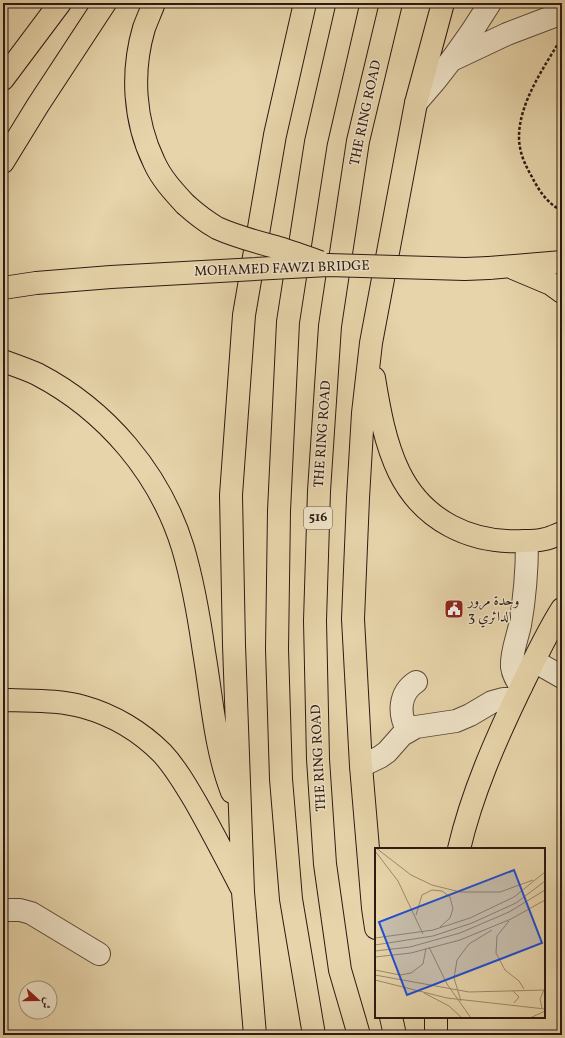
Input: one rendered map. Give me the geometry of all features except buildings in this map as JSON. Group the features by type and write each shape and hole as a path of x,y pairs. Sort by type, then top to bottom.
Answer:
{"main road":[{"path":"3,79 60,3"},
{"path":"3,162 46,92 104,3"},
{"path":"154,3 144,28 138,55 136,83 138,110 144,137 154,163 168,185 184,204 202,219 216,227 249,240 279,248 328,265"},
{"path":"255,1035 243,892 234,644 231,495 244,315 275,135 305,3"},
{"path":"314,1035 291,899 281,779 277,649 279,511 288,322 316,142 348,3"},
{"name":"THE RING ROAD","path":"359,1035 340,970 325,864 318,759 315,636 319,491 330,326 358,141 391,3"},
{"path":"375,921 361,766 353,619 361,444 371,343 416,103 443,3"},
{"name":"MOHAMED FAWZI BRIDGE","path":"3,288 36,283 111,277 328,265 464,269 562,262"},
{"path":"508,266 551,284 562,292"},
{"path":"371,343 373,376 388,440 399,471 418,500 431,513 445,523 466,534 495,541 527,541 545,539 562,533"},
{"path":"3,361 36,373 85,405 107,424 127,446 145,469 160,494 173,521 183,548 197,604 221,756 229,783 240,809"},
{"path":"459,848 474,800 504,723 554,620 562,609"},
{"path":"3,701 54,702 84,707 113,718 139,733 162,753 181,777 243,892"},
{"path":"391,1018 395,1035"},
{"path":"436,1018 436,1035"}],"street":[{"path":"416,103 453,59 490,3"},
{"path":"453,59 507,34 562,13"},
{"path":"361,766 380,757 387,752 402,735 416,727 456,721 470,715 492,702 518,693 512,668 512,659 520,623 526,569 527,541"},
{"path":"534,661 562,677"},
{"path":"408,731 402,717 402,702 408,688 416,682"},
{"path":"3,910 20,910 31,913 99,954"}],"path":[{"path":"562,37 541,72 528,98 522,115 519,137 523,159 533,180 546,199 562,211"}],"place":[{"name":"وحدة مرور الدائري 3","path":"454,609"}]}
